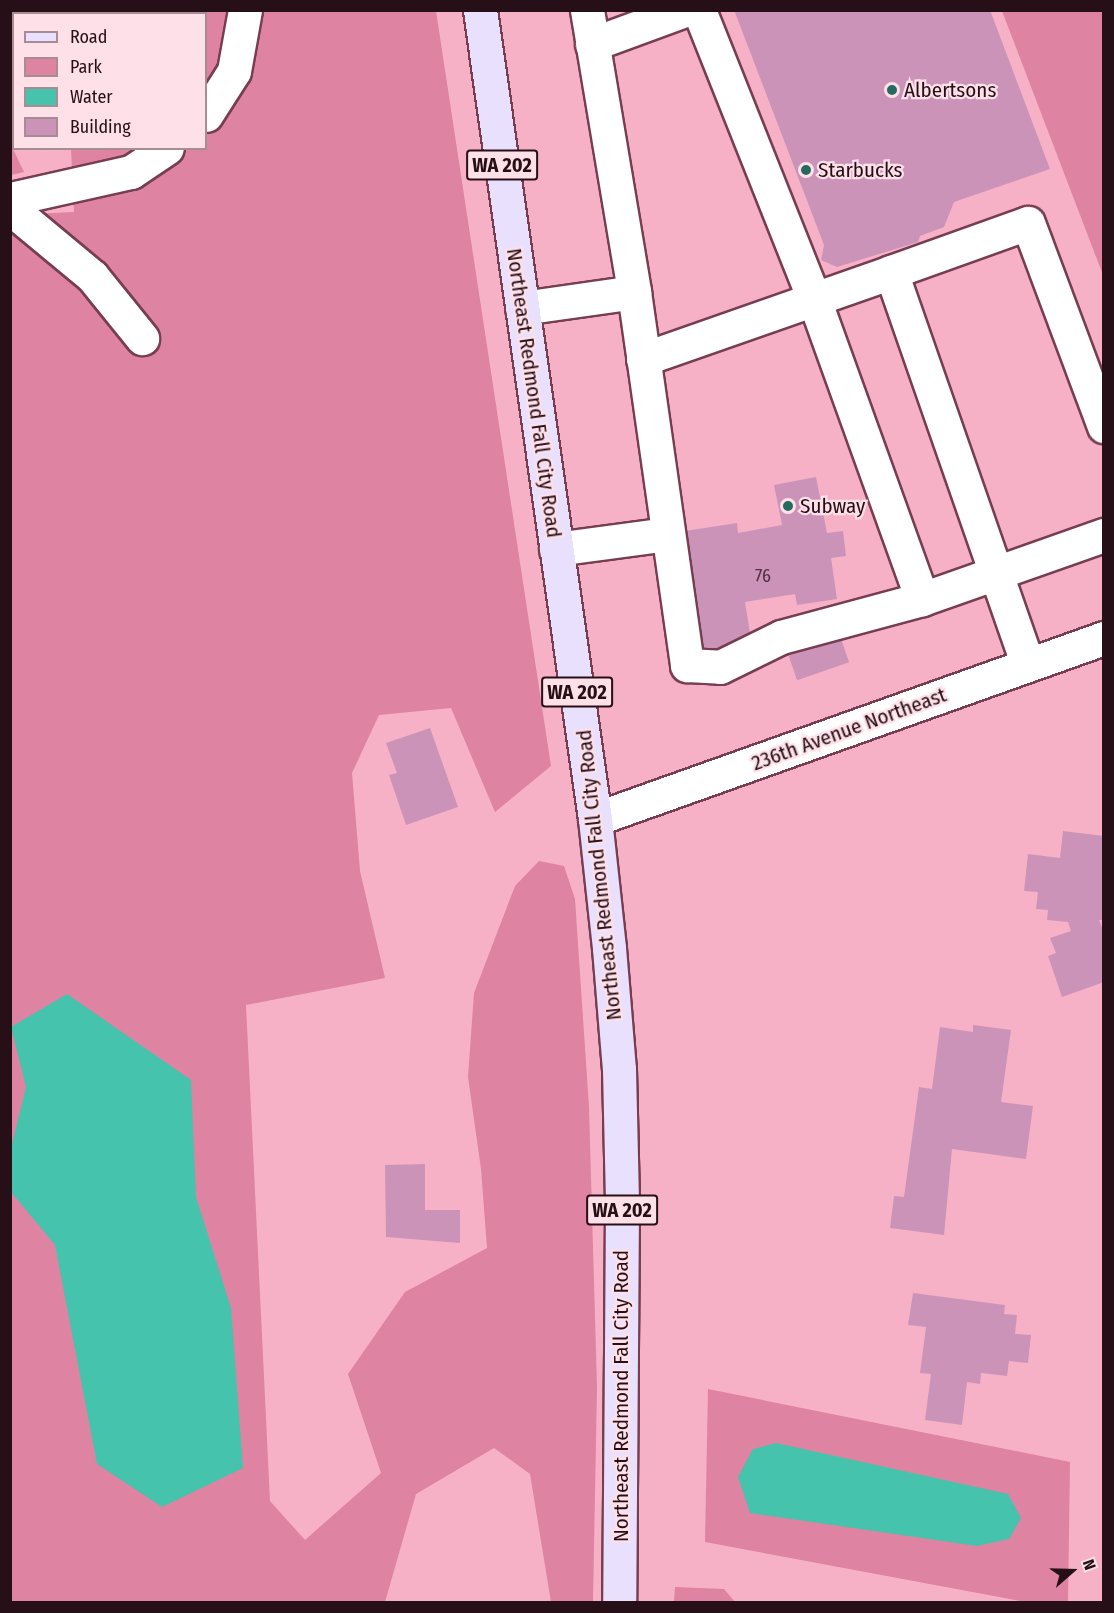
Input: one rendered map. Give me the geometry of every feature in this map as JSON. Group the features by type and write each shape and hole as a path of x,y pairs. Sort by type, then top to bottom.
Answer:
{"main road":[{"name":"Northeast Redmond Fall City Road","path":"480,10 595,819 620,1069 623,1431 619,1602"}],"street":[{"path":"207,113 234,71 245,10"},
{"path":"587,10 634,292 687,665 720,667 781,637 922,599 1104,535"},
{"path":"592,44 685,10"},
{"path":"699,10 814,298 922,599"},
{"path":"10,199 131,172 164,150"},
{"path":"10,208 92,276 142,338"},
{"path":"643,359 1028,223 1104,426"},
{"path":"891,272 1028,665"},
{"path":"522,308 634,292"},
{"path":"556,549 668,534"},
{"name":"236th Avenue Northeast","path":"595,819 1104,638"}],"green space":[{"path":"178,11 436,11 551,766 495,812 451,708 379,715 352,773 360,871 385,978 246,1005 270,1501 305,1540 381,1473 348,1374 405,1292 487,1248 481,1169 468,1077 474,993 515,886 539,861 564,866 575,899 589,1107 597,1387 593,1602 551,1602 530,1474 494,1448 416,1494 385,1602 11,1602 10,215 74,212 71,150 207,150 207,12"},
{"path":"1002,11 1103,11 1103,275"},
{"path":"10,145 24,172 11,175"},
{"path":"708,1389 1070,1462 1068,1602 1026,1602 705,1542"},
{"path":"675,1587 724,1589 735,1602 674,1602"}],"water":[{"path":"67,994 191,1080 196,1197 231,1308 243,1468 162,1507 97,1464 55,1245 11,1192 11,1148 26,1087 11,1027"},
{"path":"776,1443 1008,1494 1021,1518 1009,1539 977,1546 750,1513 738,1477 753,1449"}],"building":[{"name":"Albertsons","path":"734,10 990,10 1050,169 954,202 944,227 920,236 918,242 837,267 821,260 824,245"},
{"path":"816,477 827,533 843,531 846,556 831,558 837,599 797,605 795,594 745,602 752,645 704,653 685,531 737,523 738,533 782,525 774,485"},
{"path":"839,633 849,662 797,680 787,651"},
{"path":"430,728 458,807 406,825 389,775 397,773 386,743"},
{"path":"1063,831 1104,836 1104,920 1099,920 1104,933 1104,982 1062,997 1048,956 1056,953 1050,938 1071,931 1068,922 1047,920 1048,910 1036,909 1038,892 1024,891 1028,854 1060,858"},
{"path":"973,1025 1011,1030 1001,1102 1033,1106 1026,1159 952,1149 944,1235 890,1228 894,1196 904,1197 919,1087 932,1089 940,1027 973,1032"},
{"path":"425,1164 425,1210 460,1210 460,1243 386,1237 385,1165"},
{"path":"913,1293 1005,1305 1004,1314 1017,1315 1015,1334 1031,1335 1028,1363 1009,1361 1007,1376 981,1373 980,1384 967,1382 962,1425 925,1420 931,1374 920,1373 926,1327 908,1325"}],"place":[{"name":"Albertsons","path":"892,90"},
{"name":"Starbucks","path":"806,170"},
{"name":"Subway","path":"788,506"}]}
